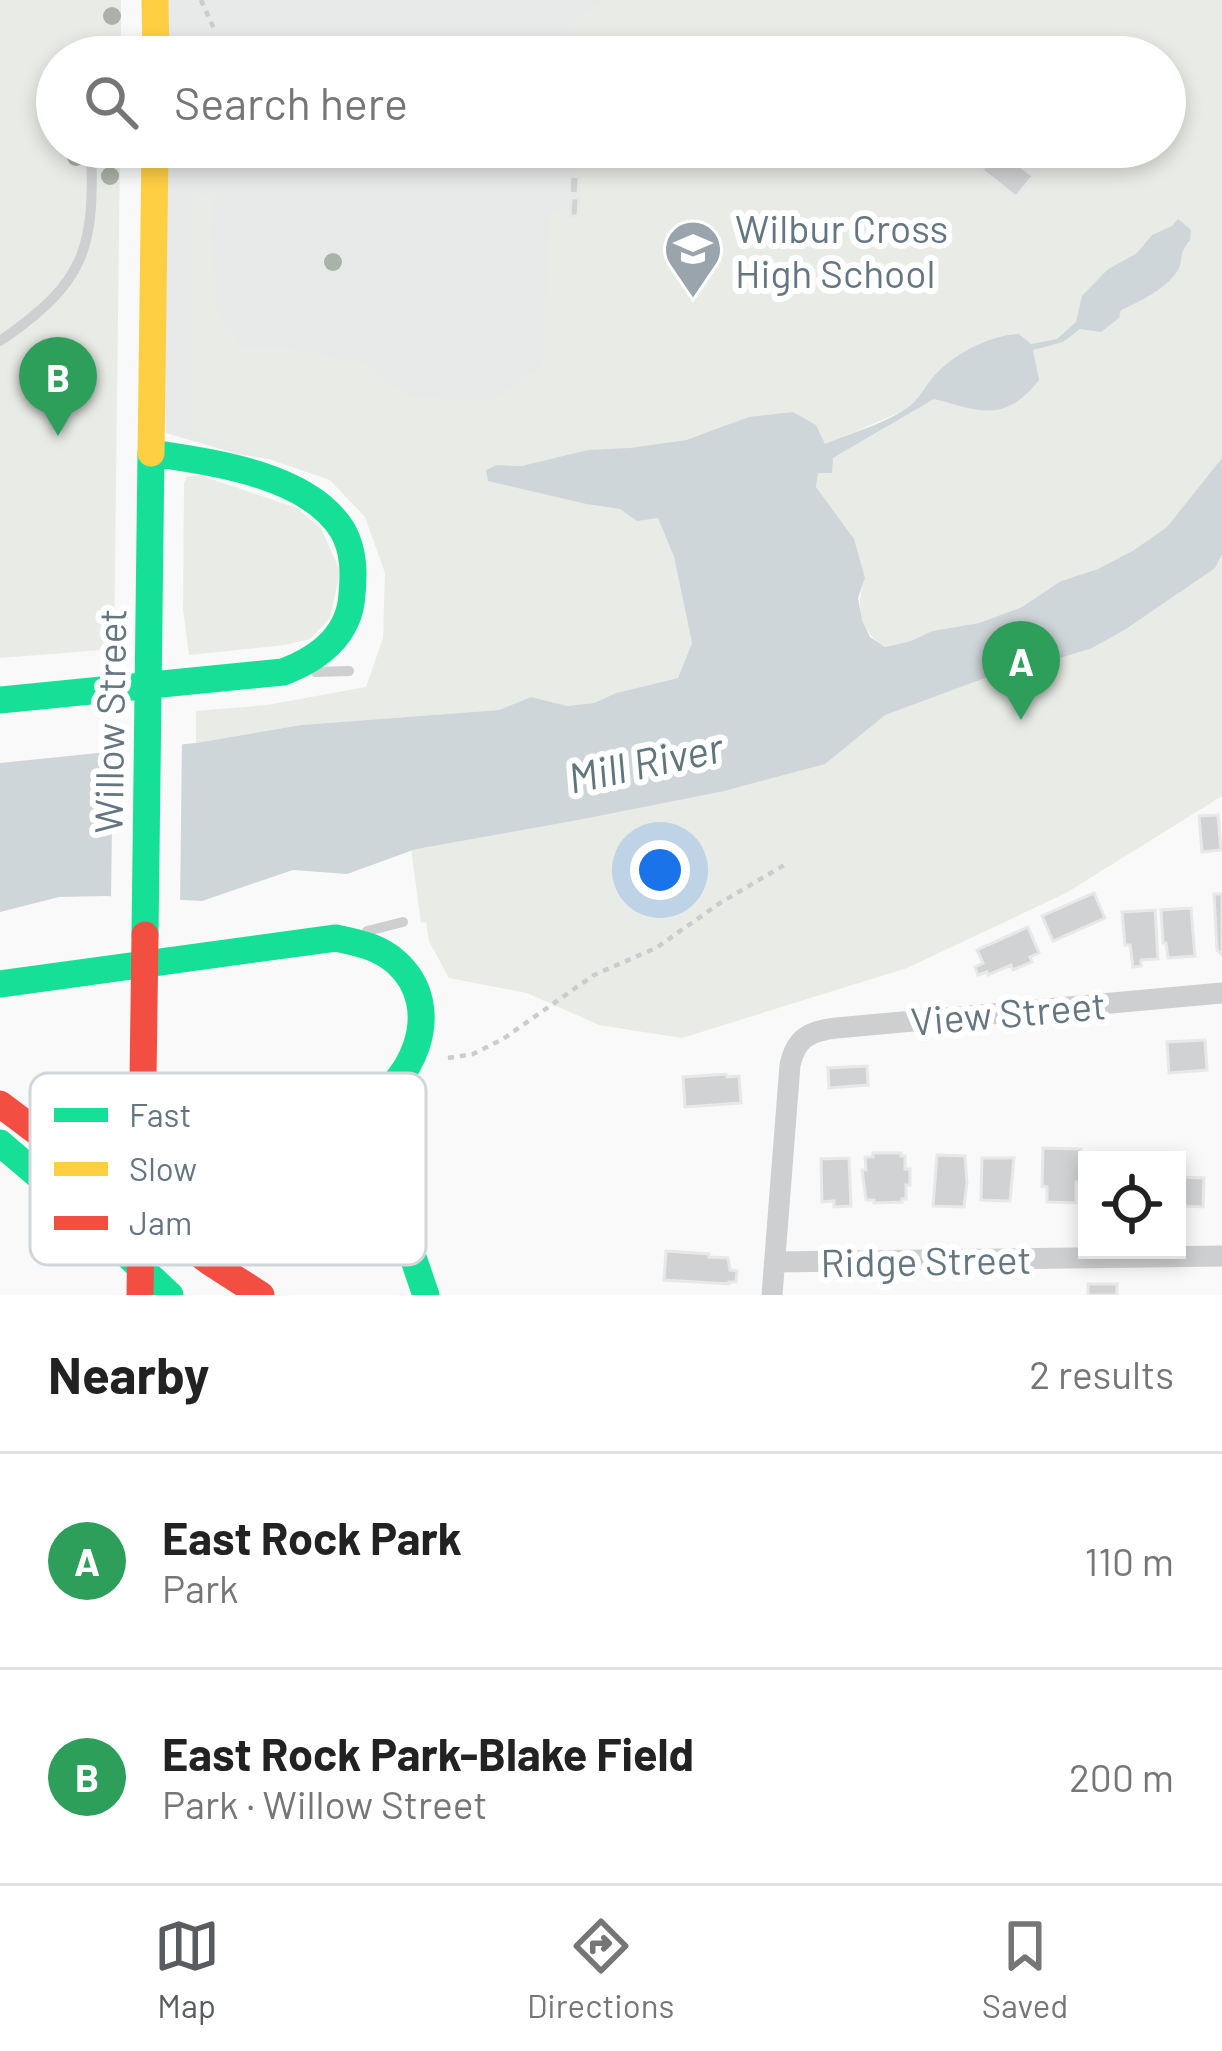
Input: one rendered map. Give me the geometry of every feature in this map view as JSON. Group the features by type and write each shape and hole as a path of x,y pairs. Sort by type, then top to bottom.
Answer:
{"main road":[{"path":"155,0 156,36"},
{"name":"Willow Street","path":"144,1073 155,168"},
{"path":"0,700 283,672 318,656 347,622 354,574 349,546 338,524 315,501 286,484 245,471 151,453"},
{"path":"0,984 304,942 363,942 390,956 415,988 421,1036 407,1073"},
{"path":"0,1104 30,1126"},
{"path":"0,1143 30,1169"},
{"path":"138,1265 170,1295"},
{"name":"Willow Street","path":"140,1265 140,1295"},
{"path":"217,1265 261,1295"},
{"path":"415,1265 426,1295"}],"street":[{"name":"View Street","path":"775,1262 790,1065 798,1042 815,1030 1222,993"},
{"name":"Ridge Street","path":"775,1262 1222,1256"},
{"path":"772,1295 775,1262"}],"lane":[{"path":"0,341 36,316 77,268 87,237 90,168"},
{"path":"283,672 349,671"},
{"path":"347,939 403,922"}],"path":[{"path":"201,0 215,31"},
{"path":"413,1064 473,1054 502,1039 594,975 656,948 786,864"}],"shaded area":[{"path":"0,0 121,0 121,36 36,36 36,168 120,168 114,649 0,658"},
{"name":"Wilbur Cross High School","path":"158,0 1222,0 1222,376 347,471 237,454 166,433 161,168 1186,168 1186,36 159,36"},
{"name":"Wilbur Cross High School","path":"602,0 1222,0 1222,458 1167,527 1134,550 1061,581 1022,607 884,647 869,633 861,616 865,577 816,487 818,472 833,458 934,399 1033,350 1062,342 1080,329 1102,332 1119,318 1121,310 1174,275 1190,241 1172,226 1107,270 1082,296 1076,322 1057,339 982,344 937,373 905,410 825,445 792,412 749,417 686,440 522,466 497,465 489,481 620,509 637,520 658,518 674,557 692,643 678,678 594,703 568,706 531,697 499,710 301,725 196,743 196,711 267,705 366,687 383,638 385,573 365,517 330,480 192,433 191,193 215,194 211,234 219,315 242,348 286,348 362,362 408,396 490,401 542,366 549,215 562,207 568,212 568,168 1186,168 1186,36 566,36 566,27"},
{"path":"199,475 297,508 321,528 340,571 330,618 310,639 189,655 183,609 184,483 187,477"},
{"path":"1222,519 1222,796 1066,893 907,968 682,1038 599,1025 527,993 449,978 429,941 426,922 421,923 408,826 1020,632"}],"water":[{"name":"Mill River","path":"1178,219 1191,230 1175,275 1121,310 1119,318 1101,332 1080,329 1063,342 1033,350 1039,380 1014,403 1003,409 979,410 934,399 833,458 832,473 818,473 816,487 854,539 865,578 858,598 862,620 870,637 885,647 1022,607 1061,581 1134,550 1167,527 1222,458 1222,554 1215,568 1126,629 1092,648 1001,672 885,715 825,764 724,791 416,849 347,874 293,870 202,901 59,897 0,912 0,763 196,743 301,725 499,710 531,697 568,706 594,703 678,678 692,643 674,557 658,518 637,521 620,509 488,481 486,470 588,450 686,440 749,417 793,412 816,425 825,444 904,410 943,367 974,347 1019,334 1031,344 1057,339 1076,322 1082,296 1107,270 1137,253 1152,235"}],"pier":[{"path":"182,738 180,906 111,902 113,746"}],"building":[{"path":"1023,168 1033,176 1016,197 982,170"},
{"path":"570,176 579,177 578,194 569,193"},
{"path":"571,198 579,198 578,216 570,216"},
{"path":"1218,815 1221,850 1202,852 1199,816"},
{"path":"1094,893 1105,918 1053,941 1042,916"},
{"path":"1214,894 1222,894 1222,955 1217,950"},
{"path":"1191,908 1195,956 1168,958 1161,910"},
{"path":"1155,910 1158,959 1141,960 1141,966 1133,967 1122,912"},
{"path":"1028,927 1039,953 1030,957 1032,962 978,975 975,967 983,963 977,950"},
{"path":"1205,1040 1207,1070 1169,1073 1167,1042"},
{"path":"867,1066 868,1085 829,1088 828,1068"},
{"path":"739,1076 741,1103 685,1107 683,1077"},
{"path":"1043,1148 1081,1149 1076,1203 1047,1202 1047,1187 1042,1186"},
{"path":"873,1153 905,1156 910,1185 906,1185 902,1202 866,1200 862,1170 866,1170 865,1157"},
{"path":"937,1155 965,1156 964,1207 933,1206"},
{"path":"849,1158 851,1206 822,1202 821,1159"},
{"path":"982,1158 1014,1158 1010,1201 981,1200"},
{"path":"1186,1177 1204,1178 1203,1207 1186,1206"},
{"path":"666,1251 728,1258 730,1270 737,1271 736,1282 664,1280"},
{"path":"1088,1284 1117,1284 1117,1295 1088,1295"}],"traffic: fast":[{"path":"145,935 151,453"},
{"path":"0,700 283,672 320,652 339,633 350,609 352,562 343,531 327,512 307,496 256,474 151,453"},
{"path":"0,984 336,938 382,952 412,981 421,1024 402,1073"},
{"path":"0,1143 30,1169"},
{"path":"138,1265 170,1295"},
{"path":"415,1265 426,1295"}],"traffic: slow":[{"path":"155,0 156,36"},
{"path":"151,453 155,168"}],"traffic: jam":[{"path":"143,1073 145,935"},
{"path":"0,1104 30,1127"},
{"path":"140,1265 140,1295"},
{"path":"214,1265 261,1295"}],"place":[{"name":"Wilbur Cross High School","path":"693,300"},
{"name":"East Rock Park-Blake Field","path":"58,436"},
{"name":"East Rock Park","path":"1021,720"}]}
